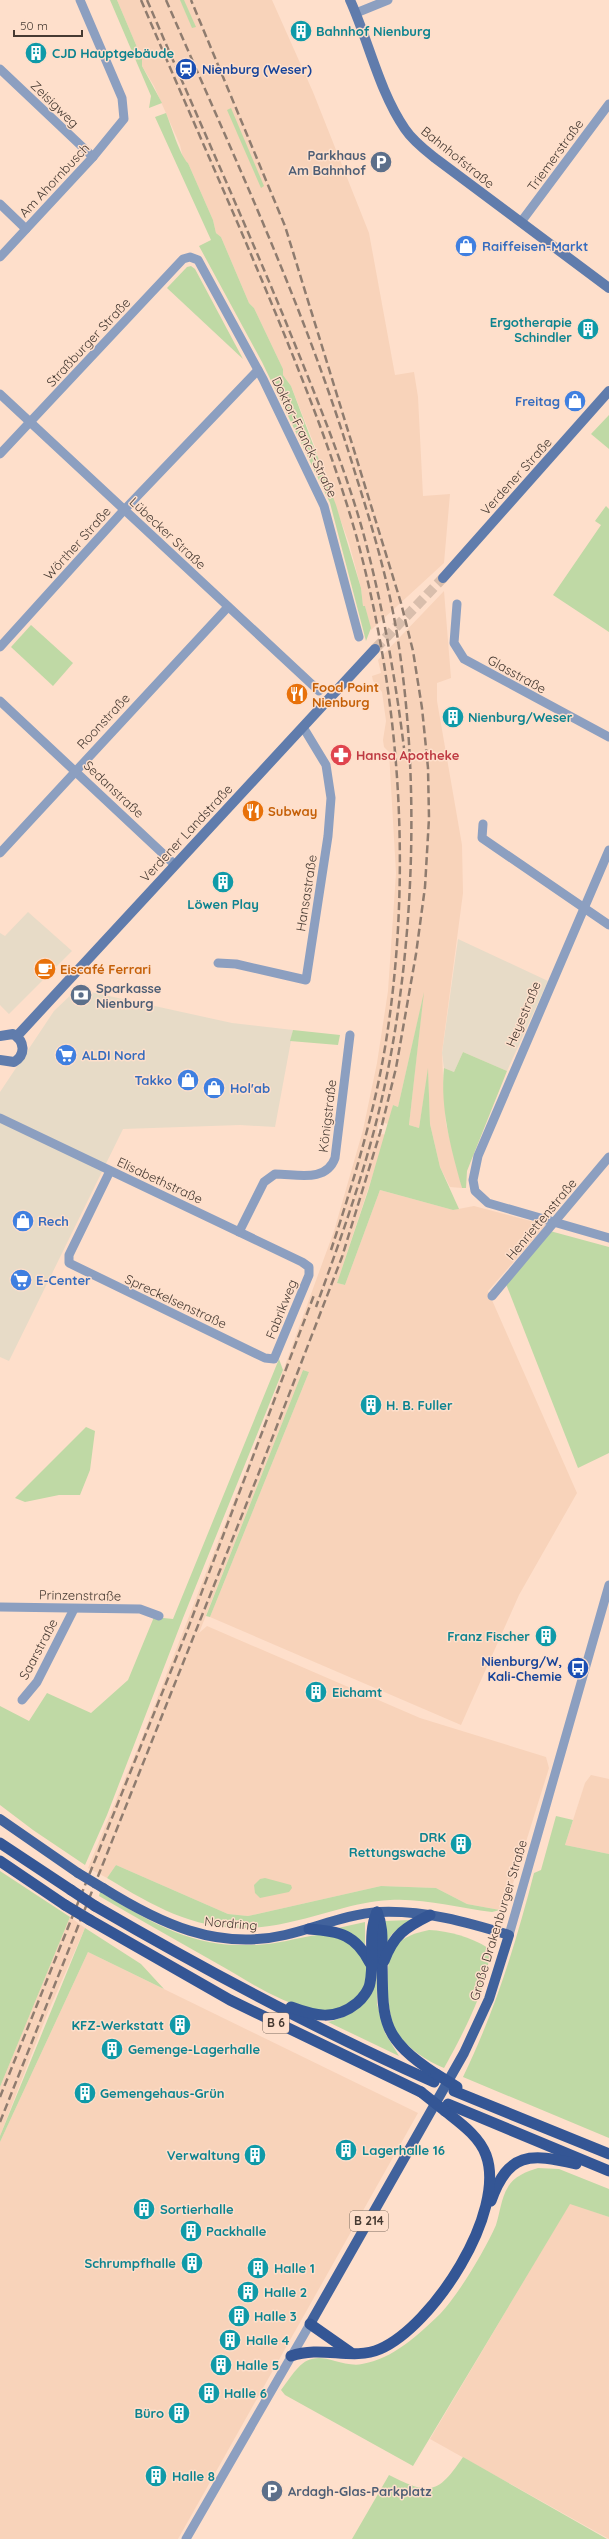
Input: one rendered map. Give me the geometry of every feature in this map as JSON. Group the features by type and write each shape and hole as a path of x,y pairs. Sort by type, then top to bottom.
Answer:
{"highway":[{"name":"B 6","path":"0,1843 95,1906 249,1992 321,2029 435,2078 473,2099 609,2154"},
{"name":"B 6","path":"0,1861 65,1905 230,2000 421,2092 446,2107"},
{"name":"B 6","path":"249,1992 310,2014 336,2015 349,2010 361,2000 370,1983 371,1930 377,1912"},
{"path":"377,1912 382,1925 383,2000 387,2026 398,2044 435,2078"},
{"path":"382,1965 396,1936 409,1925 430,1915"},
{"path":"309,1929 329,1930 355,1940 364,1951 371,1964"},
{"path":"446,2107 577,2161 609,2172"},
{"path":"291,2356 304,2351 316,2350 368,2353 381,2348 404,2333 424,2314 445,2290 475,2238 484,2214 490,2172 486,2154 476,2139 446,2107"},
{"path":"484,2214 489,2208 503,2175 516,2162 537,2156 577,2161"},
{"path":"310,2324 351,2352"}],"main road":[{"name":"Bahnhofstraße","path":"350,0 383,86 405,130 435,158 609,288"},
{"name":"Verdener Straße","path":"443,578 609,391"},
{"name":"Verdener Landstraße","path":"17,1036 174,864 375,649"},
{"path":"0,1033 9,1033 17,1036 22,1044 20,1057 10,1063 1,1063"},
{"name":"Nordring","path":"0,1819 102,1888 169,1925 204,1935 258,1939 309,1929 377,1912 430,1915 509,1935"},
{"name":"Große Drakenburger Straße","path":"310,2324 464,2053 489,1999 509,1935"}],"street":[{"name":"Am Ahornbusch","path":"0,257 93,157 124,119 122,98 80,0"},
{"path":"356,13 388,0"},
{"name":"Zeisigweg","path":"0,69 93,157"},
{"name":"Triemerstraße","path":"521,222 609,104"},
{"path":"0,204 26,229"},
{"name":"Straßburger Straße","path":"0,454 184,260 190,257 198,260"},
{"name":"Doktor-Franck-Straße","path":"198,260 258,370 324,506 359,637"},
{"name":"Wörther Straße","path":"0,647 124,510 258,370"},
{"name":"Lübecker Straße","path":"0,394 227,608 319,691"},
{"name":"Glasstraße","path":"457,604 454,643 464,659 609,737"},
{"name":"Roonstraße","path":"0,853 74,771 227,608"},
{"name":"Sedanstraße","path":"0,701 174,864"},
{"name":"Hansastraße","path":"218,963 236,964 306,980 328,836 331,798 326,765 303,727"},
{"path":"482,824 482,838 585,906 609,925"},
{"name":"Heyestraße","path":"556,1223 488,1203 475,1191 473,1180 478,1156 609,850"},
{"name":"Königstraße","path":"239,1232 264,1182 269,1177 275,1174 317,1175 327,1172 332,1166 335,1158 350,1035"},
{"name":"Elisabethstraße","path":"0,1118 302,1262 308,1267"},
{"name":"Henriettenstraße","path":"492,1296 556,1223 609,1157"},
{"name":"Spreckelsenstraße","path":"110,1171 69,1255 69,1263 265,1358 274,1359"},
{"path":"556,1223 609,1238"},
{"name":"Fabrikweg","path":"274,1359 309,1275 308,1267"},
{"name":"Große Drakenburger Straße","path":"509,1935 609,1585"},
{"name":"Prinzenstraße","path":"0,1607 140,1609 159,1616"},
{"name":"Saarstraße","path":"22,1700 37,1682 74,1609"},
{"path":"186,2539 310,2324"}],"shaded area":[{"path":"117,0 272,0 313,92 369,233 395,375 414,372 418,397 423,496 450,494 444,563 371,630 365,606 363,607 361,588 349,543 316,449 291,386 283,375 283,369 254,308 249,303 221,237 216,233 213,220 188,163 183,158 180,145 154,86 142,66 142,59"},
{"path":"444,591 451,678 437,683 437,701 462,845 463,893 442,1052 446,1124 462,1188 450,1187 440,1167 430,1124 428,1071 419,1128 409,1125 423,998 398,1107 393,1105 389,1124 379,1122 377,1133 386,1135 337,1283 345,1285 380,1190 453,1210 474,1206 546,1225 488,1291 577,1493 519,1595 461,1725 210,1617 309,1372 303,1370 199,1633 207,1626 420,1718 546,1757 549,1768 507,1903 500,1910 467,1904 436,1888 381,1886 248,1916 228,1914 116,1865 107,1878 88,1868 143,1735 264,1423 334,1231 363,1130 377,1063 388,991 396,873 389,752 384,747 383,740 386,721 382,692 373,681 372,676 381,673 378,660"},
{"path":"28,912 72,951 9,1014 0,1005 0,933 5,936"},
{"path":"458,939 548,981 507,1071 463,1052 454,1072 444,1068 442,1053"},
{"path":"77,989 232,1023 293,1030 275,1127 240,1125 123,1129 9,1361 0,1357 0,1092 54,1011"},
{"path":"591,1775 609,1779 609,1854 565,1845 585,1783"},
{"path":"70,1917 85,1928 48,2012 0,2136 0,2087"},
{"path":"88,1952 418,2113 178,2539 0,2539 0,2142"},
{"path":"570,2203 609,2217 609,2539 430,2439"}],"green space":[{"path":"110,0 117,0 142,59 142,66 162,103 149,108 151,96"},
{"path":"180,0 184,0 196,27 192,28"},
{"path":"231,108 264,186 261,188 227,110"},
{"path":"166,113 179,147 188,163 213,220 216,233 221,237 249,303 254,308 283,369 283,375 291,386 336,505 361,588 363,606 365,606 371,628 366,641 330,503 262,362 199,246 211,240 155,117"},
{"path":"191,266 195,269 243,359 167,288 187,267"},
{"path":"609,415 609,449 591,434"},
{"path":"606,506 609,509 609,632 553,595 601,525 595,521"},
{"path":"31,625 73,663 53,686 11,647"},
{"path":"424,992 409,1125 419,1128 428,1068 430,1124 440,1167 459,1209 453,1210 380,1190 345,1285 337,1283 368,1191 393,1105 398,1107"},
{"path":"293,1030 340,1035 338,1045 290,1041"},
{"path":"463,1052 507,1071 467,1171 466,1188 462,1188 450,1143 445,1113 443,1083 444,1068 454,1072"},
{"path":"550,1231 609,1247 609,1453 578,1468 506,1284"},
{"path":"279,1359 283,1370 183,1618 107,1815 85,1865 33,1830 0,1805 0,1706 29,1721 47,1693 91,1713 128,1680 154,1617 173,1619"},
{"path":"303,1370 309,1372 210,1617 206,1616"},
{"path":"86,1427 95,1431 90,1470 80,1495 59,1495 25,1502 15,1498"},
{"path":"556,1816 573,1820 565,1845 609,1854 609,2138 463,2077 495,2002 520,1925 534,1873 541,1870"},
{"path":"116,1865 228,1914 248,1916 381,1886 436,1888 467,1904 500,1910 492,1912 416,1900 390,1900 363,1903 299,1920 260,1927 236,1928 213,1926 171,1913 150,1903 107,1878"},
{"path":"0,1871 70,1917 0,2087"},
{"path":"265,1878 291,1885 292,1888 289,1892 260,1898 255,1893 254,1885 260,1879"},
{"path":"100,1892 167,1929 203,1941 222,1944 258,1945 316,1935 337,1936 347,1940 361,1955 368,1973 366,1983 361,1992 352,2002 336,2011 316,2010 286,2001 272,1995 99,1896"},
{"path":"410,1920 392,1934 385,1946 385,1921"},
{"path":"365,1922 365,1947 338,1928"},
{"path":"85,1928 141,1964 164,1989 88,1952 0,2142 0,2136"},
{"path":"376,1929 377,2004 385,2033 399,2056 328,2022 345,2016 357,2008 365,1999 370,1988 373,1975"},
{"path":"429,1930 460,1935 488,1948 489,1960 481,1991 466,2026 444,2068 417,2053 405,2043 396,2031 390,2014 387,1976 388,1965 394,1948 410,1936"},
{"path":"538,2168 559,2169 609,2189 609,2217 570,2204 413,2466 285,2395 281,2390 297,2369 309,2360 324,2358 356,2365 362,2364 395,2352 423,2330 440,2314 471,2271 496,2225 504,2196 511,2183 521,2175"},
{"path":"463,2457 607,2539 352,2539 389,2475 414,2486 432,2488 447,2478"}],"tunnel":[{"path":"375,649 443,578"}],"railway":[{"path":"141,0 261,279 320,426 356,535 371,596 383,657 392,720 400,846 399,910 395,973 387,1035 371,1117 331,1250"},
{"path":"147,0 283,315 346,477 363,532 382,612 392,666 404,748"},
{"path":"166,0 268,235 337,415 384,571 396,628 404,685 409,743 411,864 408,924 402,984 393,1042 376,1125 335,1255 316,1307"},
{"path":"0,2122 258,1475 342,1257 380,1133 396,1068 416,954 425,887 429,818 428,768 422,708 413,651 401,603 285,226 191,0"},
{"path":"0,2097 187,1631 314,1295"}],"place":[{"name":"Bahnhof Nienburg","path":"301,31"},
{"name":"CJD Hauptgebäude","path":"36,53"},
{"name":"Nienburg (Weser)","path":"186,69"},
{"name":"Parkhaus Am Bahnhof","path":"381,162"},
{"name":"Raiffeisen-Markt","path":"466,246"},
{"name":"Ergotherapie Schindler","path":"588,329"},
{"name":"Freitag","path":"575,401"},
{"name":"Food Point Nienburg","path":"297,694"},
{"name":"Nienburg/Weser","path":"453,717"},
{"name":"Hansa Apotheke","path":"341,755"},
{"name":"Subway","path":"253,811"},
{"name":"Löwen Play","path":"223,882"},
{"name":"Eiscafé Ferrari","path":"45,969"},
{"name":"Sparkasse Nienburg","path":"81,995"},
{"name":"ALDI Nord","path":"66,1055"},
{"name":"Takko","path":"188,1080"},
{"name":"Hol'ab","path":"214,1088"},
{"name":"Rech","path":"23,1221"},
{"name":"E-Center","path":"21,1280"},
{"name":"H. B. Fuller","path":"371,1405"},
{"name":"Franz Fischer","path":"546,1636"},
{"name":"Nienburg/W, Kali-Chemie","path":"578,1668"},
{"name":"Eichamt","path":"316,1692"},
{"name":"DRK Rettungswache","path":"461,1844"},
{"name":"KFZ-Werkstatt","path":"180,2025"},
{"name":"Gemenge-Lagerhalle","path":"112,2049"},
{"name":"Gemengehaus-Grün","path":"85,2093"},
{"name":"Lagerhalle 16","path":"346,2150"},
{"name":"Verwaltung","path":"255,2155"},
{"name":"Sortierhalle","path":"144,2209"},
{"name":"Packhalle","path":"191,2231"},
{"name":"Schrumpfhalle","path":"192,2263"},
{"name":"Halle 1","path":"258,2268"},
{"name":"Halle 2","path":"248,2292"},
{"name":"Halle 3","path":"239,2316"},
{"name":"Halle 4","path":"230,2340"},
{"name":"Halle 5","path":"221,2365"},
{"name":"Halle 6","path":"209,2393"},
{"name":"Büro","path":"179,2413"},
{"name":"Halle 8","path":"156,2476"},
{"name":"Ardagh-Glas-Parkplatz","path":"272,2491"}]}
